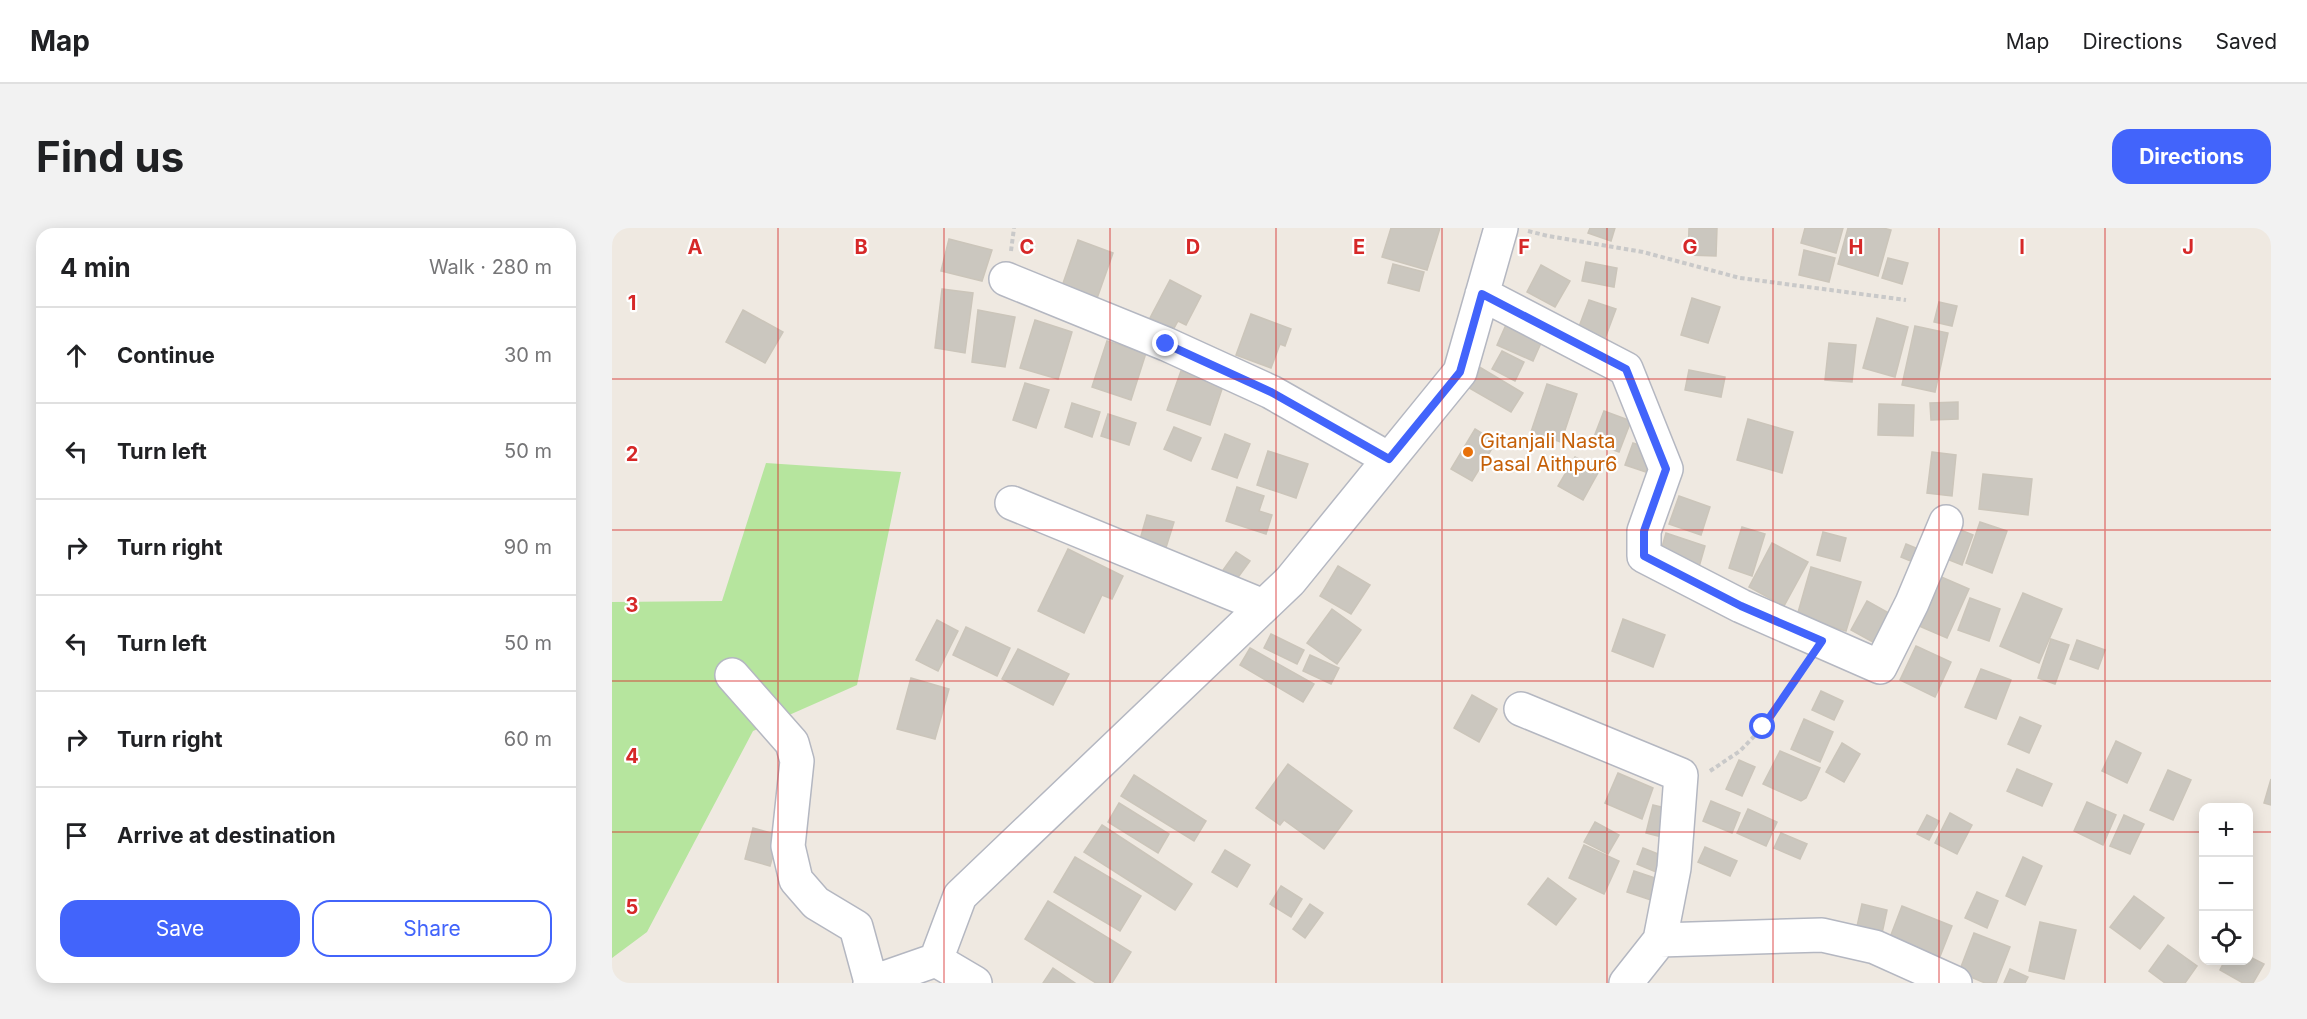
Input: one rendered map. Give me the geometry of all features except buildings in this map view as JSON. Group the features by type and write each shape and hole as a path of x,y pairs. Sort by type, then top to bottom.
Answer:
{"street":[{"path":"936,960 960,896 1290,581 1460,372 1501,228"},
{"path":"1006,279 1166,344 1271,392 1389,459"},
{"path":"1482,294 1626,369 1666,469 1644,531 1644,556 1741,606 1880,667 1912,603 1946,522"},
{"path":"1012,503 1263,606"},
{"path":"732,675 792,743 797,761 788,846 796,880 816,903 856,927 870,983 936,960 975,983"},
{"path":"1521,709 1681,775 1674,868 1660,940 1626,983"},
{"path":"1660,940 1822,935 1875,947 1955,983"}],"path":[{"path":"1519,228 1548,236 1643,252 1740,278 1906,300"},
{"path":"1681,775 1709,772 1740,751 1763,727 1822,641"}],"green space":[{"path":"766,463 901,472 857,685 753,731 647,932 612,958 612,602 722,601"}],"place":[{"name":"Gitanjali Nasta Pasal Aithpur6","path":"1468,452"}],"route":[{"path":"1166,344 1271,392 1389,459 1460,372 1482,294 1626,369 1666,469 1644,531 1644,556 1741,606 1822,641 1763,727"}]}
